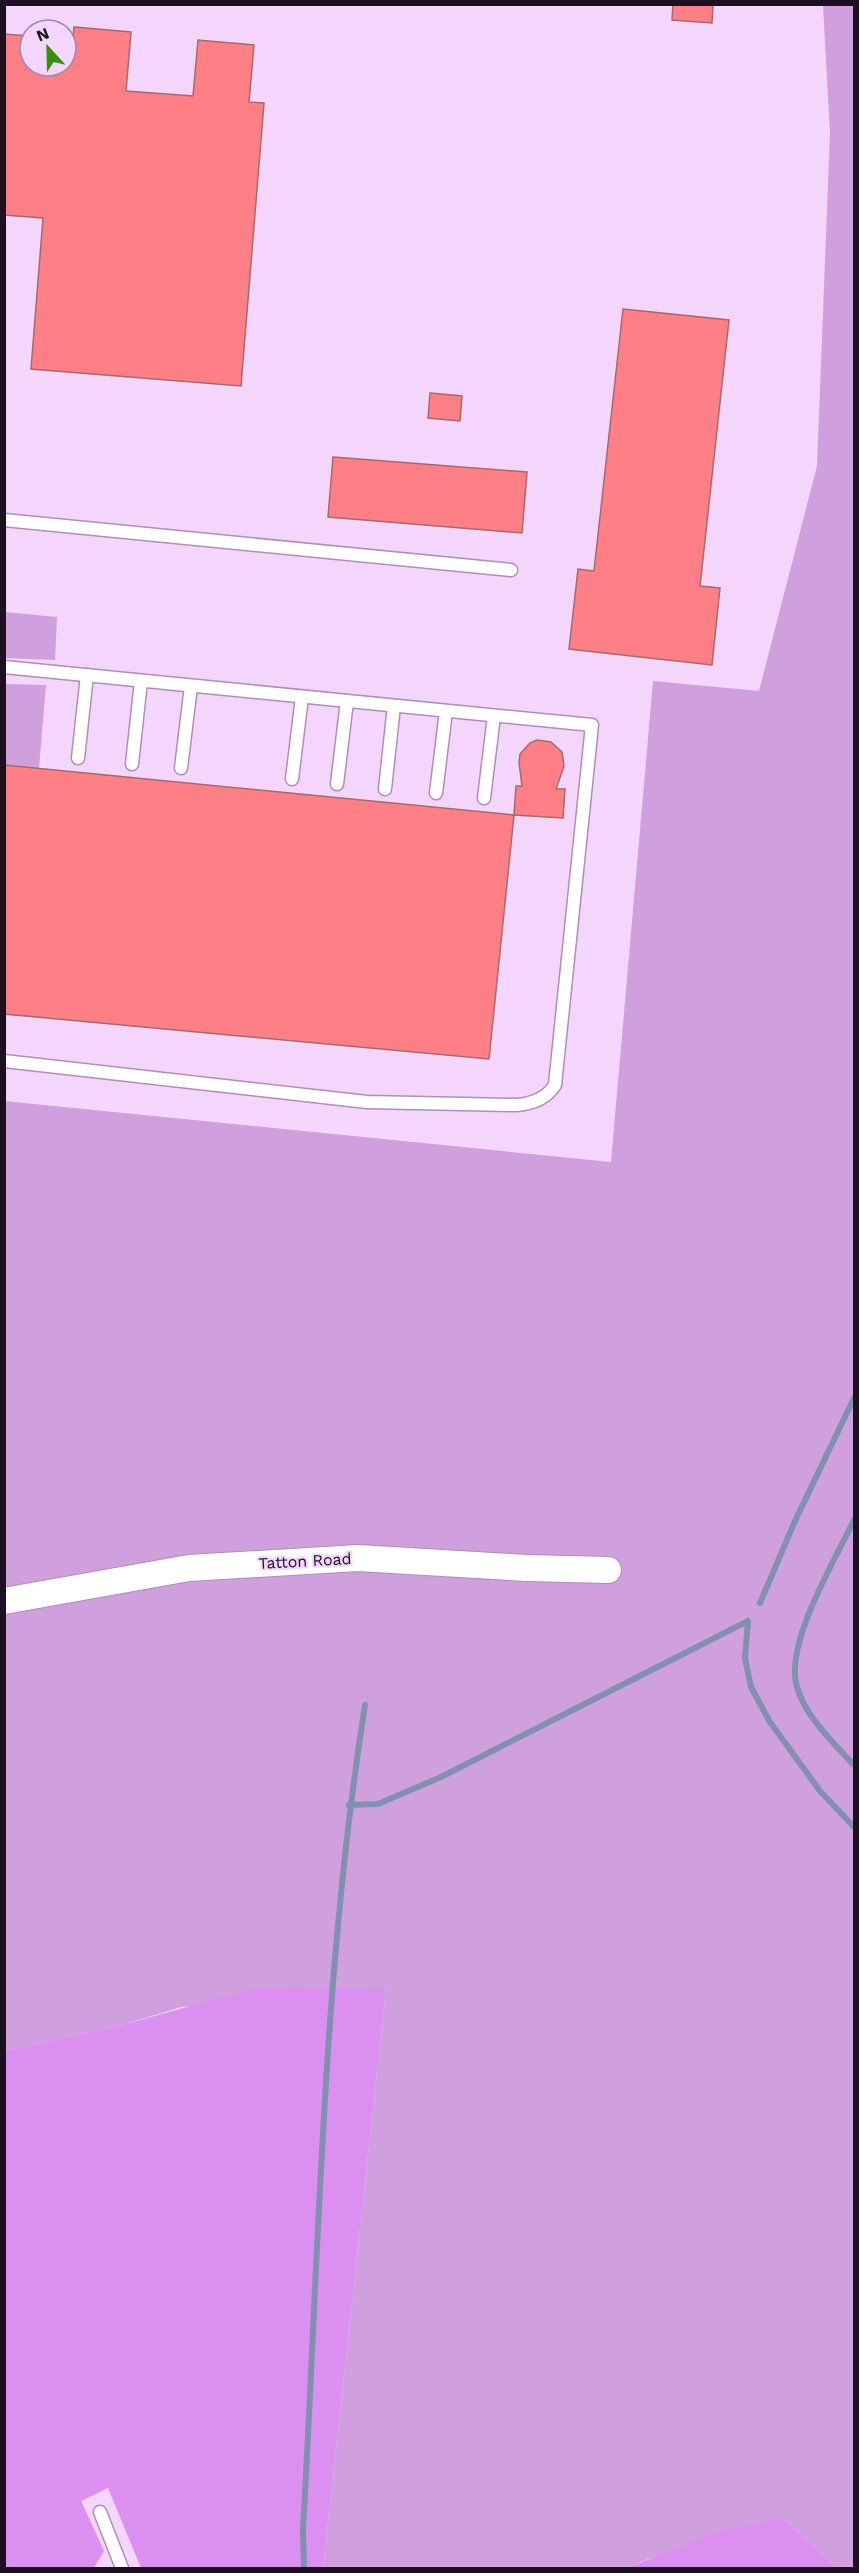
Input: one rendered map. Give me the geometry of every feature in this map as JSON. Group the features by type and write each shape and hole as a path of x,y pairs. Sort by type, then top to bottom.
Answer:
{"street":[{"name":"Tatton Road","path":"4,1601 189,1568 358,1558 527,1568 608,1570"}],"lane":[{"path":"4,520 511,570"},
{"path":"4,668 592,725 555,1085 549,1094 526,1105 367,1102 4,1060"},
{"path":"78,758 87,675"},
{"path":"132,764 141,681"},
{"path":"182,768 191,686"},
{"path":"292,779 302,697"},
{"path":"337,784 347,701"},
{"path":"385,789 394,706"},
{"path":"436,793 446,711"},
{"path":"484,798 494,716"},
{"path":"100,2512 122,2568"}],"shaded area":[{"path":"823,5 854,5 854,2568 837,2568 783,2518 648,2559 627,2568 323,2568 386,1989 181,2007 122,2025 5,2051 4,1101 611,1162 653,681 759,691 817,466 830,133"},
{"path":"5,612 57,617 55,660 5,658"},
{"path":"5,684 46,685 39,768 5,765"},
{"path":"260,1987 386,1989 323,2568 141,2568 108,2488 81,2501 104,2551 94,2568 5,2568 5,2051 122,2025"},
{"path":"783,2518 837,2568 627,2568 717,2532"}],"building":[{"path":"673,4 713,4 712,23 672,20"},
{"path":"78,27 131,32 126,91 193,96 198,40 254,45 249,102 264,103 241,386 31,369 43,218 4,215 4,34 18,35 18,78 78,78"},
{"path":"623,309 729,320 700,586 720,588 712,665 569,649 578,569 594,571"},
{"path":"430,393 462,396 460,421 428,418"},
{"path":"333,457 527,472 522,533 328,517"},
{"path":"537,740 551,742 562,752 564,766 556,789 565,789 563,818 514,815 516,786 522,786 520,754 530,743"},
{"path":"4,765 514,815 489,1059 4,1014"}],"waterway":[{"path":"760,1603 795,1521 854,1398"},
{"path":"854,1520 814,1600 805,1623 795,1665 796,1683 805,1706 837,1748 854,1765"},
{"path":"349,1805 378,1804 441,1777 748,1621 745,1658 751,1687 770,1722 820,1791 854,1827"},
{"path":"304,2568 303,2529 318,2219 331,2013 339,1910 365,1705"}]}
